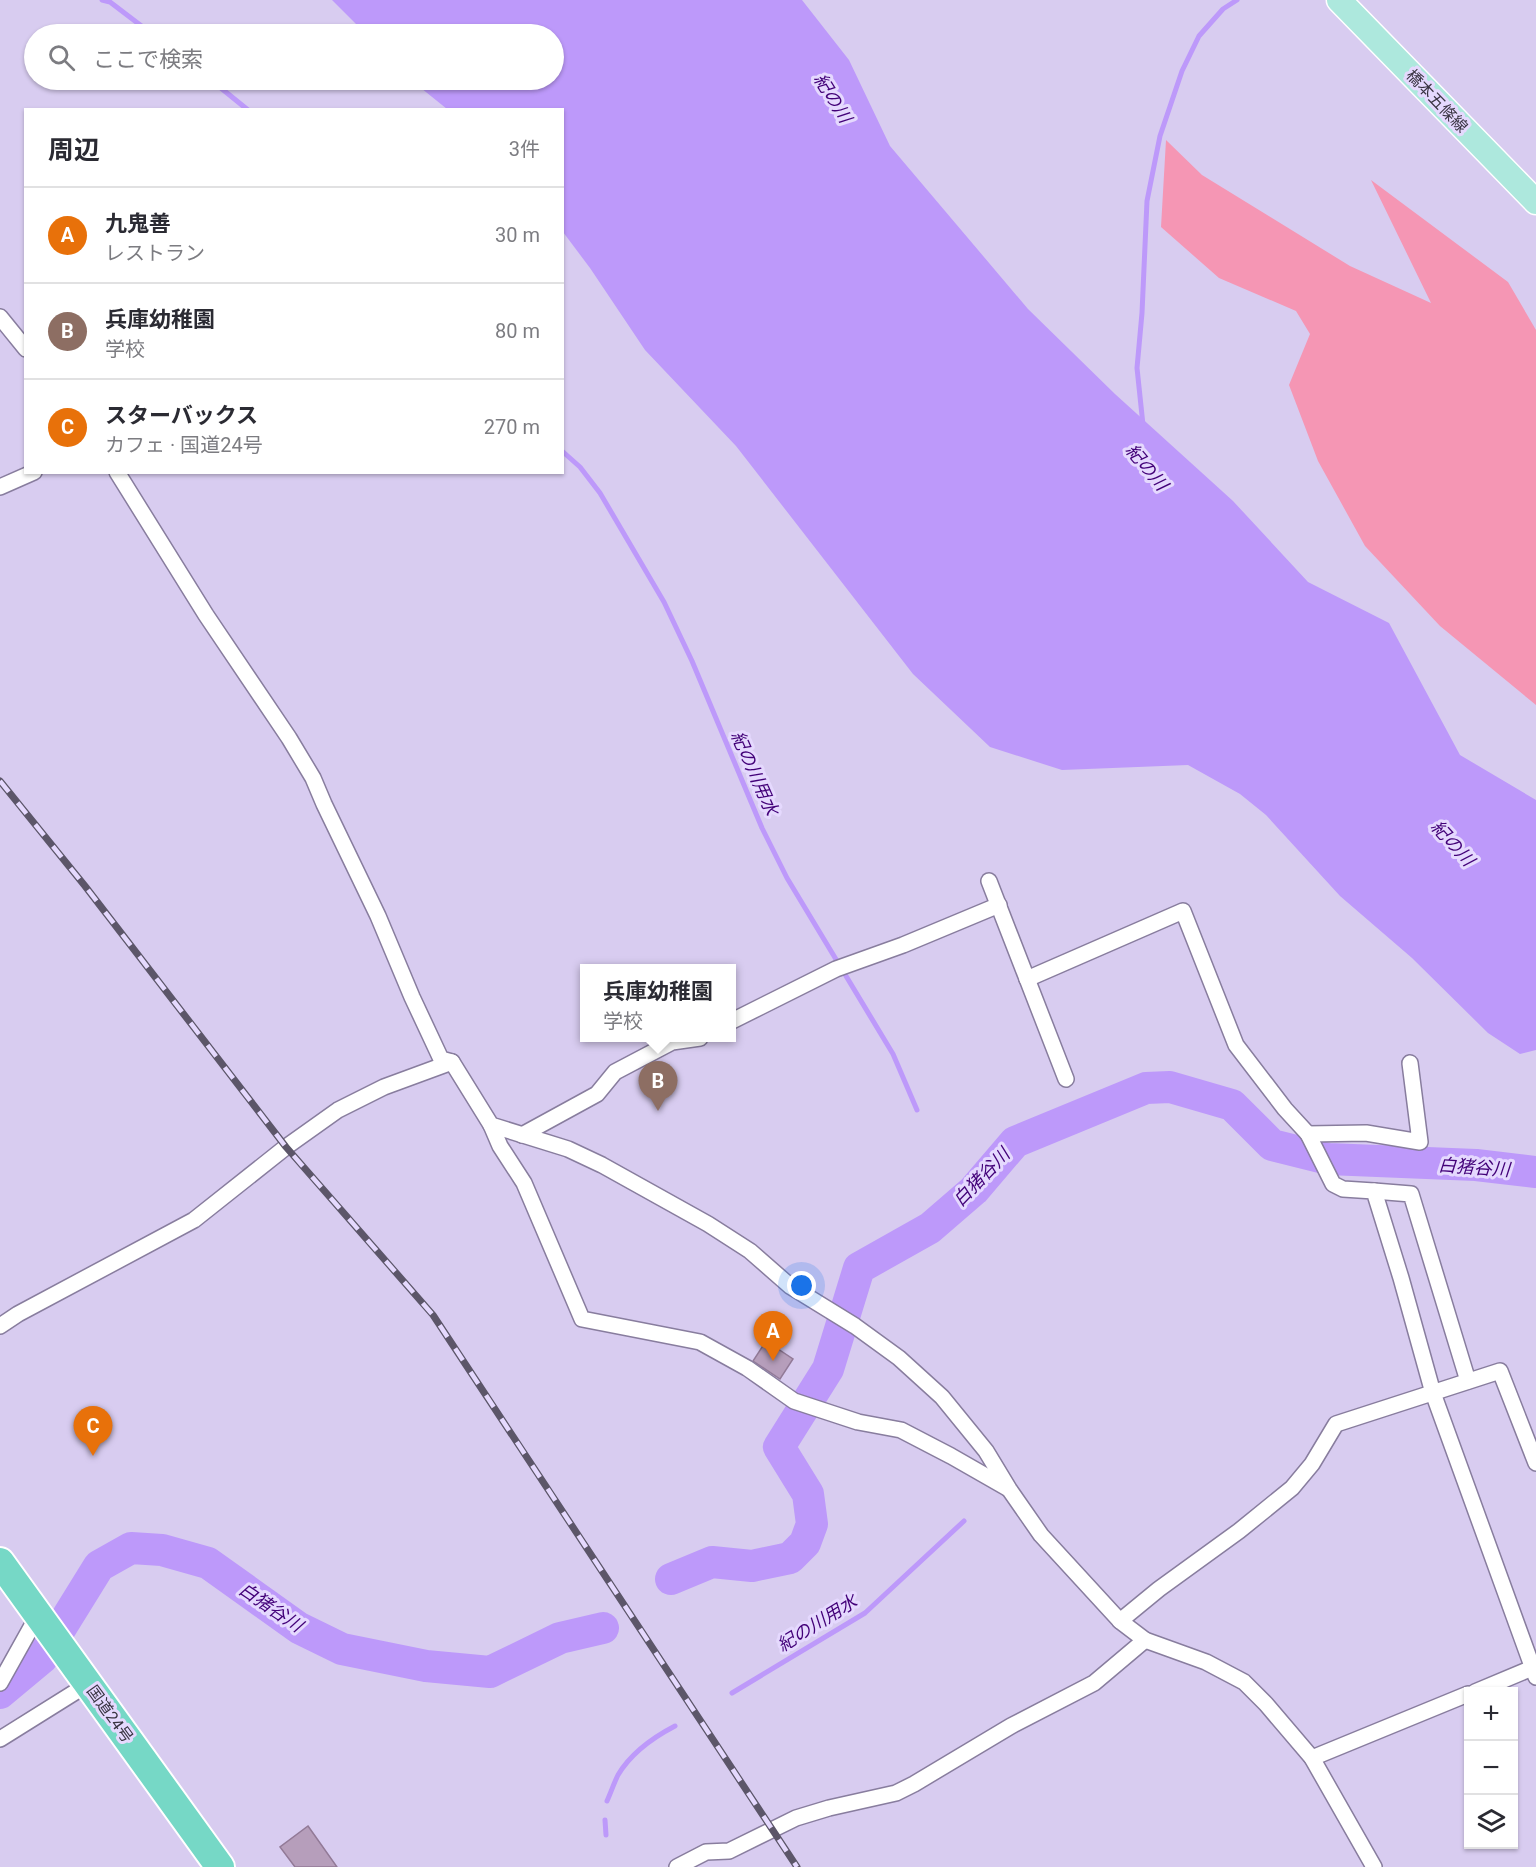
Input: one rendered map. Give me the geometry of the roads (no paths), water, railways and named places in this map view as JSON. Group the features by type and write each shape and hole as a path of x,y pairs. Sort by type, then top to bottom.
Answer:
{"highway":[{"name":"国道24号","path":"0,1562 220,1867"}],"main road":[{"name":"橋本五條線","path":"1339,0 1536,202"}],"street":[{"path":"0,317 24,347"},
{"path":"0,487 29,474"},
{"path":"118,474 313,778 378,916 441,1059 452,1062 524,1183 582,1319 700,1342 747,1368 794,1401 858,1422 900,1430 1009,1489"},
{"path":"989,881 1066,1079"},
{"path":"736,1020 842,967 903,945 999,905"},
{"path":"1028,979 1183,911 1236,1045 1285,1109 1308,1134 1333,1184 1343,1189 1411,1194 1468,1381"},
{"path":"522,1136 597,1094 615,1072 672,1042"},
{"path":"0,1326 18,1314 194,1220 286,1147 338,1110 384,1088 452,1062"},
{"path":"1308,1134 1366,1134 1420,1142 1410,1063"},
{"path":"490,1125 568,1149 708,1224 750,1251 790,1286 899,1358 942,1397 986,1451 1041,1535 1120,1621 1145,1640 1206,1662 1244,1682 1266,1704 1312,1758 1374,1867"},
{"path":"1374,1191 1433,1393 1534,1673 1491,1687"},
{"path":"1120,1621 1292,1488 1312,1464 1336,1424 1500,1371 1536,1463"},
{"path":"0,1683 38,1615"},
{"path":"677,1867 706,1852 729,1851 796,1818 896,1792 914,1785 1011,1726 1095,1683 1145,1640"},
{"path":"0,1739 88,1684"},
{"path":"1312,1758 1464,1696"}],"water":[{"name":"紀の川","path":"332,0 802,0 849,60 890,146 1028,309 1115,394 1233,501 1308,582 1389,623 1460,755 1536,800 1536,1050 1520,1054 1488,1033 1412,958 1340,896 1266,815 1240,794 1188,765 1062,770 990,747 913,674 736,446 645,350 564,233 564,108 446,108 423,90 564,90 564,24 356,24"}],"waterway":[{"name":"紀の川用水","path":"102,0 110,2 139,24"},
{"path":"1143,425 1137,368 1147,201 1160,136 1182,71 1199,36 1223,9 1237,0"},
{"name":"紀の川用水","path":"223,90 246,108"},
{"name":"紀の川用水","path":"564,453 580,467 600,493 664,602 692,661 762,828 787,878 893,1054 917,1110"},
{"name":"白猪谷川","path":"671,1579 712,1562 752,1566 790,1558 805,1543 812,1524 808,1494 779,1447 828,1369 859,1268 930,1228 974,1190 1015,1142 1146,1088 1170,1087 1232,1105 1272,1145 1328,1159 1476,1165 1536,1172"},
{"name":"紀の川用水","path":"732,1693 865,1613 964,1521"},
{"name":"白猪谷川","path":"0,1693 42,1658 99,1566 131,1548 162,1550 208,1563 299,1628 342,1649 426,1666 490,1672 560,1638 603,1628"},
{"name":"紀の川用水","path":"607,1801 618,1775 629,1760 650,1741 675,1726"},
{"name":"紀の川用水","path":"605,1820 606,1835"}],"railway":[{"path":"0,781 85,886 286,1147 433,1315 797,1867"}],"place":[{"name":"兵庫幼稚園","path":"658,1111"},
{"name":"九鬼善","path":"773,1361"},
{"name":"スターバックス","path":"93,1456"}]}
